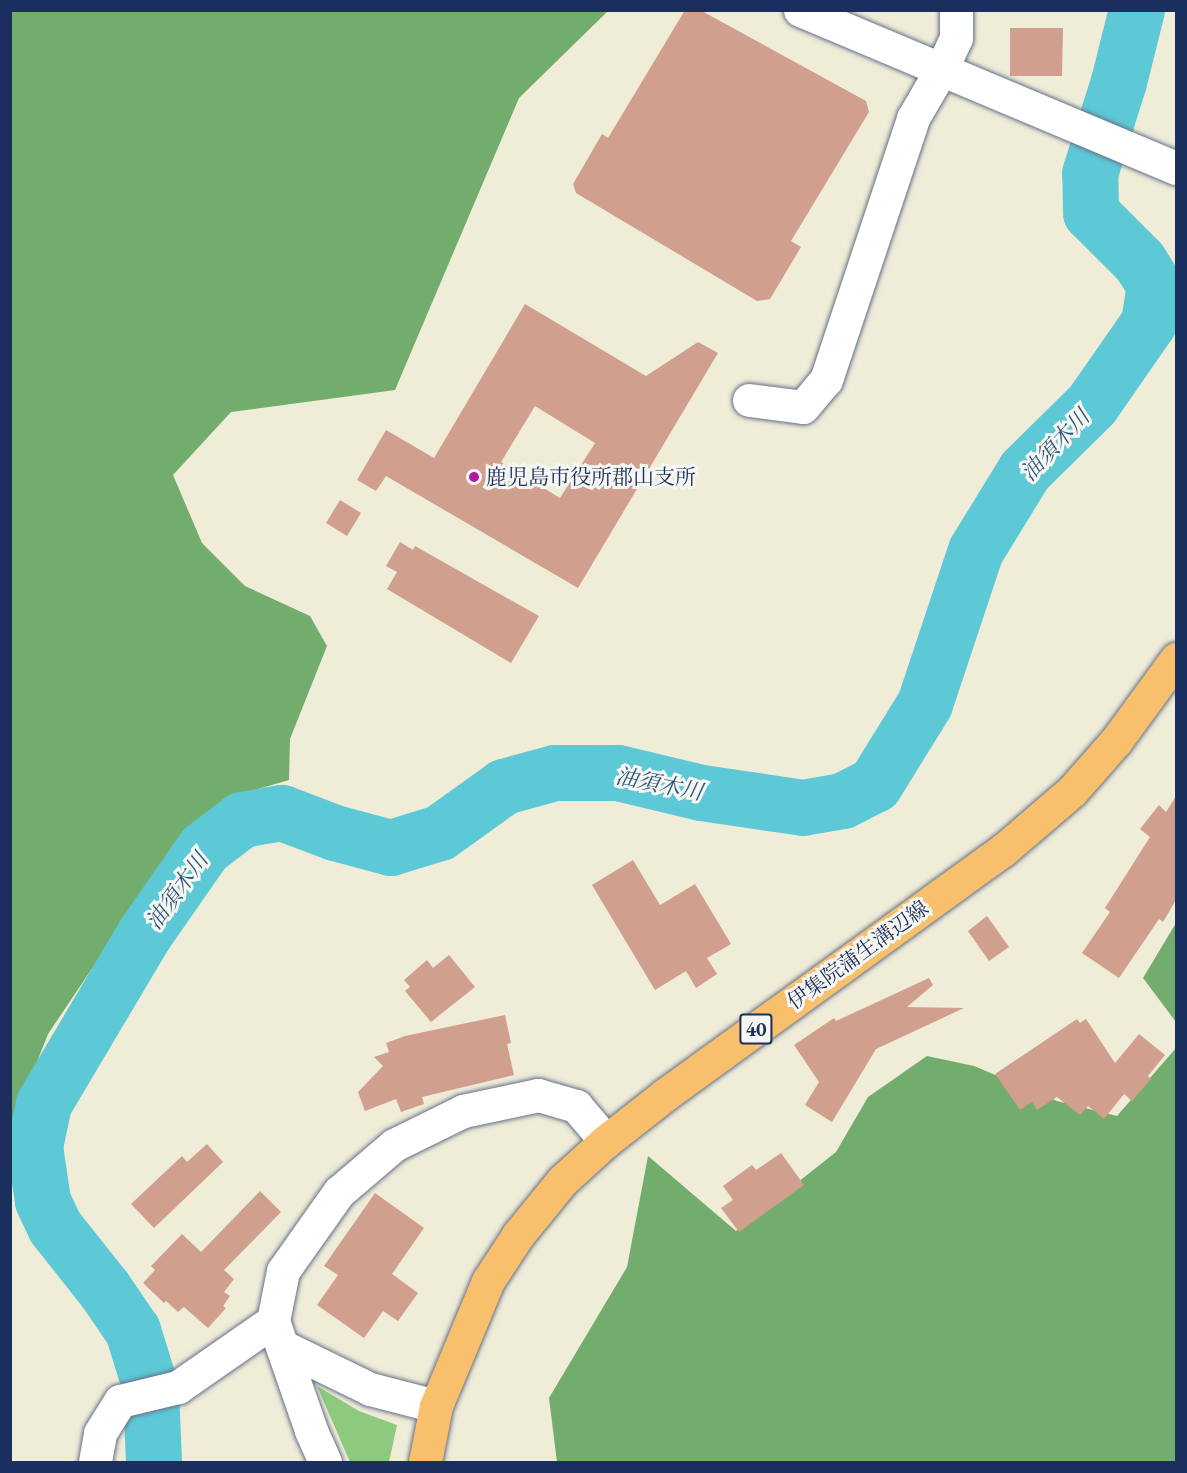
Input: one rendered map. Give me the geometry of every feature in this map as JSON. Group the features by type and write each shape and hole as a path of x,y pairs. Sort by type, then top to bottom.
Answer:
{"main road":[{"name":"伊集院蒲生溝辺線","path":"425,1462 436,1407 488,1281 518,1235 562,1181 606,1141 666,1094 1002,851 1072,791 1116,741 1176,659"}],"street":[{"path":"800,10 1176,168"},
{"path":"749,400 803,407 826,380 913,118 941,70 956,38 956,10"},
{"path":"325,1462 278,1333 283,1271 339,1191 394,1145 463,1111 538,1095 576,1106 606,1141"},
{"path":"95,1462 100,1433 120,1401 178,1387 278,1333"},
{"path":"278,1333 370,1389 436,1407"}],"green space":[{"path":"11,10 608,11 519,98 395,390 231,412 173,475 202,543 245,586 310,616 327,646 290,739 289,780 238,795 169,854 48,1034 11,1128"},
{"path":"1176,923 1176,1022 1143,978"},
{"path":"1176,1048 1176,1462 557,1462 549,1398 627,1267 648,1156 736,1231 836,1152 868,1097 927,1056 974,1066 1057,1101 1117,1116"},
{"path":"317,1386 359,1411 397,1425 389,1462 350,1462"}],"building":[{"path":"685,10 700,10 866,101 869,112 791,241 801,247 770,299 757,301 576,193 573,184 602,134 608,138"},
{"path":"1010,28 1063,28 1062,76 1010,76"},
{"name":"鹿児島市役所郡山支所","path":"525,304 646,376 698,342 718,353 578,588 386,476 376,491 357,480 386,430 434,458","holes":["535,406 595,443 560,498 501,462"]},
{"path":"340,500 361,513 347,536 326,523"},
{"path":"400,542 413,550 415,546 539,616 511,663 387,589 397,572 386,566"},
{"path":"1176,796 1176,900 1163,922 1159,919 1119,978 1082,953 1110,912 1105,908 1150,837 1140,829 1159,805 1166,812"},
{"path":"633,860 660,905 695,884 731,944 707,958 717,974 696,988 686,971 655,990 592,885"},
{"path":"987,916 1009,947 989,961 968,931"},
{"path":"449,955 475,987 431,1022 405,991 410,987 404,980 427,960 433,968"},
{"path":"929,978 933,985 907,1007 964,1008 876,1049 832,1122 805,1105 819,1082 794,1045 834,1018 836,1021"},
{"path":"505,1015 511,1043 507,1044 514,1075 422,1097 424,1104 401,1112 396,1099 365,1111 358,1092 383,1066 374,1057 389,1052 386,1043 405,1036"},
{"path":"1077,1019 1080,1023 1086,1019 1115,1063 1139,1034 1165,1055 1148,1076 1151,1079 1132,1101 1124,1094 1104,1119 1088,1106 1080,1115 1057,1097 1037,1110 1032,1102 1020,1110 995,1074"},
{"path":"207,1144 223,1162 154,1228 131,1204 182,1156 187,1162"},
{"path":"781,1153 804,1185 739,1232 721,1208 733,1200 723,1186 752,1165 756,1170"},
{"path":"260,1191 281,1212 224,1270 234,1279 224,1292 230,1296 223,1306 226,1308 208,1328 184,1307 178,1312 166,1301 164,1303 143,1283 155,1270 151,1266 182,1234 201,1252"},
{"path":"375,1193 424,1228 392,1274 418,1293 398,1321 383,1311 364,1338 317,1305 338,1275 324,1266"}],"waterway":[{"name":"油須木川","path":"154,1462 151,1389 133,1331 105,1290 55,1227 43,1201 35,1147 44,1104 145,934 204,849 242,820 282,813 335,833 391,848 440,833 504,787 555,773 618,773 702,793 803,808 843,801 875,785 925,704 976,551 1025,471 1092,405 1149,323 1155,286 1140,262 1091,213 1090,174 1119,82 1137,10"}],"place":[{"name":"鹿児島市役所郡山支所","path":"474,477"}]}
